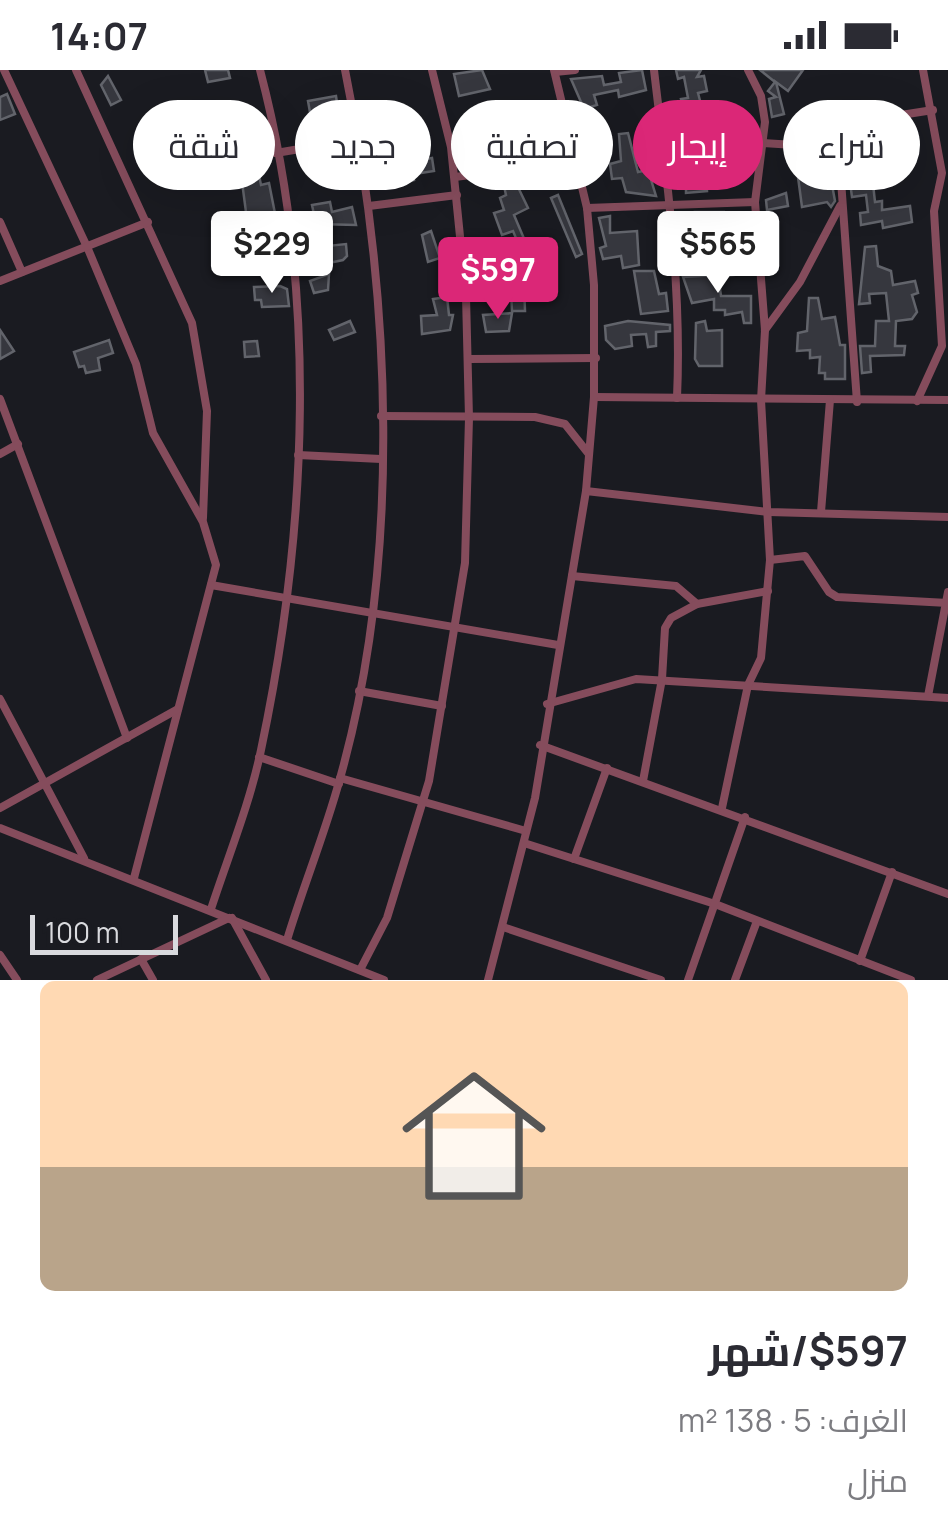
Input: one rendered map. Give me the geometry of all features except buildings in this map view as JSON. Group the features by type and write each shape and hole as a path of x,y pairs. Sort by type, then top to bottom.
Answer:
{"street":[{"path":"4,70 88,249 136,364 153,434 203,522 216,564 134,878"},
{"path":"76,70 192,322 207,411 203,522"},
{"path":"211,909 260,758 286,599 298,456 301,306 260,70"},
{"path":"345,70 351,100"},
{"path":"432,70 445,111 451,151"},
{"path":"562,100 554,71 575,70"},
{"path":"654,70 673,208 680,319 677,398"},
{"path":"748,70 761,100"},
{"path":"916,401 942,346 934,210 945,172 923,70"},
{"path":"920,112 934,110"},
{"path":"763,144 783,145"},
{"path":"276,153 295,150"},
{"path":"287,940 339,781 359,691 380,546 381,416 367,190"},
{"path":"360,970 388,918 424,802 465,563 468,359 456,190"},
{"path":"488,980 524,842 586,491 596,358 584,190"},
{"path":"722,808 748,685 761,658 770,560 761,400 764,330 757,190"},
{"path":"841,190 857,402"},
{"path":"369,206 457,195"},
{"path":"587,208 673,208 755,202"},
{"path":"764,330 800,282 841,205"},
{"path":"0,222 22,272"},
{"path":"0,280 88,249 148,222"},
{"path":"468,359 596,358"},
{"path":"594,397 948,400"},
{"path":"0,399 127,738"},
{"path":"821,512 830,400"},
{"path":"381,416 535,417 565,424 588,453"},
{"path":"0,454 18,444"},
{"path":"298,456 381,459"},
{"path":"586,491 769,512 948,517"},
{"path":"770,560 805,556 828,592 837,598 947,603"},
{"path":"572,576 676,586 697,604"},
{"path":"211,584 558,645"},
{"path":"643,781 662,680 665,628 675,612 768,591"},
{"path":"928,696 948,592"},
{"path":"547,704 613,682 662,680 948,698"},
{"path":"359,691 442,706"},
{"path":"0,698 84,858"},
{"path":"0,808 178,709"},
{"path":"540,745 745,816 948,894"},
{"path":"260,758 526,830"},
{"path":"574,858 607,768"},
{"path":"688,980 745,816"},
{"path":"0,828 84,858 384,980"},
{"path":"524,842 715,904 911,980"},
{"path":"860,961 892,872"},
{"path":"97,980 231,918"},
{"path":"231,918 266,980"},
{"path":"735,980 757,921"},
{"path":"503,927 661,980"},
{"path":"0,955 17,980"},
{"path":"141,959 153,980"}]}
